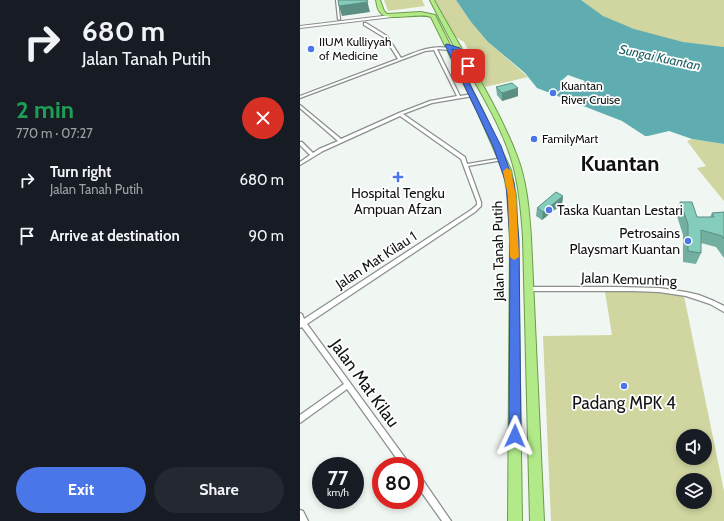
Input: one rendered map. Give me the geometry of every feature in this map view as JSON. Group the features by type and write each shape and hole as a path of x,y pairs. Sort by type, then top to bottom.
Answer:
{"highway":[{"path":"378,0 382,12 391,16 415,13 429,7"},
{"path":"426,0 429,7"},
{"name":"Jalan Tanah Putih","path":"432,0 458,49 495,112 520,175 526,217 537,521"},
{"path":"382,12 390,13 429,7"},
{"name":"Jalan Tanah Putih","path":"415,13 433,16 480,109 503,159 510,183 514,217 516,412 515,521"},
{"path":"454,40 448,47 458,49"},
{"path":"480,109 478,100 480,97 486,98"}],"street":[{"path":"337,0 339,19"},
{"path":"300,25 377,16 382,12"},
{"path":"330,22 339,19 391,16"},
{"path":"365,24 386,37 400,59"},
{"path":"300,97 424,50 448,47"},
{"path":"435,48 461,97 470,100 480,109"},
{"path":"300,164 312,155 400,114 431,102 472,95"},
{"path":"300,106 342,141"},
{"name":"Jalan Mat Kilau 1","path":"301,321 476,208 479,202 467,166 459,154 400,114"},
{"path":"300,143 312,155"},
{"path":"467,166 503,159"},
{"name":"Jalan Kemunting","path":"529,289 668,291 703,298 724,309"},
{"name":"Jalan Mat Kilau","path":"301,321 401,457"},
{"path":"300,419 348,384"},
{"path":"424,489 447,521"},
{"path":"300,514 304,521"}],"green space":[{"path":"384,0 422,0 425,6 388,11"},
{"path":"434,0 456,0 471,22 488,42 528,77 485,87 471,62 474,61 464,42 454,36"},
{"path":"581,0 724,0 724,47 687,43 629,28 595,11"},
{"path":"692,139 724,144 724,201 697,168 706,166 687,141"},
{"name":"Padang MPK 4","path":"605,292 659,292 684,296 711,429 676,429 676,465 712,465 712,432 724,491 724,521 551,521 543,336 612,335"}],"water":[{"name":"Sungai Kuantan","path":"456,0 581,0 603,16 634,29 683,42 724,47 724,144 692,139 669,131 645,136 622,121 537,88 525,73 488,42 471,22"}],"pier":[{"path":"568,75 585,81 579,87 570,84 553,96 567,84 561,81"}],"building":[{"path":"338,0 367,0 368,2 339,6"},
{"path":"512,83 518,88 502,93 496,87"},
{"path":"556,192 563,196 543,212 537,208"},
{"path":"680,202 692,202 697,217 714,217 712,213 724,212 724,239 722,236 701,230 701,253 688,251 688,224"}],"slow traffic":[{"path":"507,171 514,217 514,257"}],"place":[{"name":"IIUM Kulliyyah of Medicine","path":"311,49"},
{"name":"Kuantan River Cruise","path":"553,93"},
{"name":"FamilyMart","path":"534,139"},
{"name":"Hospital Tengku Ampuan Afzan","path":"398,177"},
{"name":"Taska Kuantan Lestari","path":"549,210"},
{"name":"Petrosains Playsmart Kuantan","path":"688,241"},
{"name":"Padang MPK 4","path":"624,386"}],"district":[{"name":"Kuantan","path":"620,163"}],"route":[{"path":"468,66 458,49 447,45 497,146 507,170 510,183 513,206 514,241 515,436"}]}
